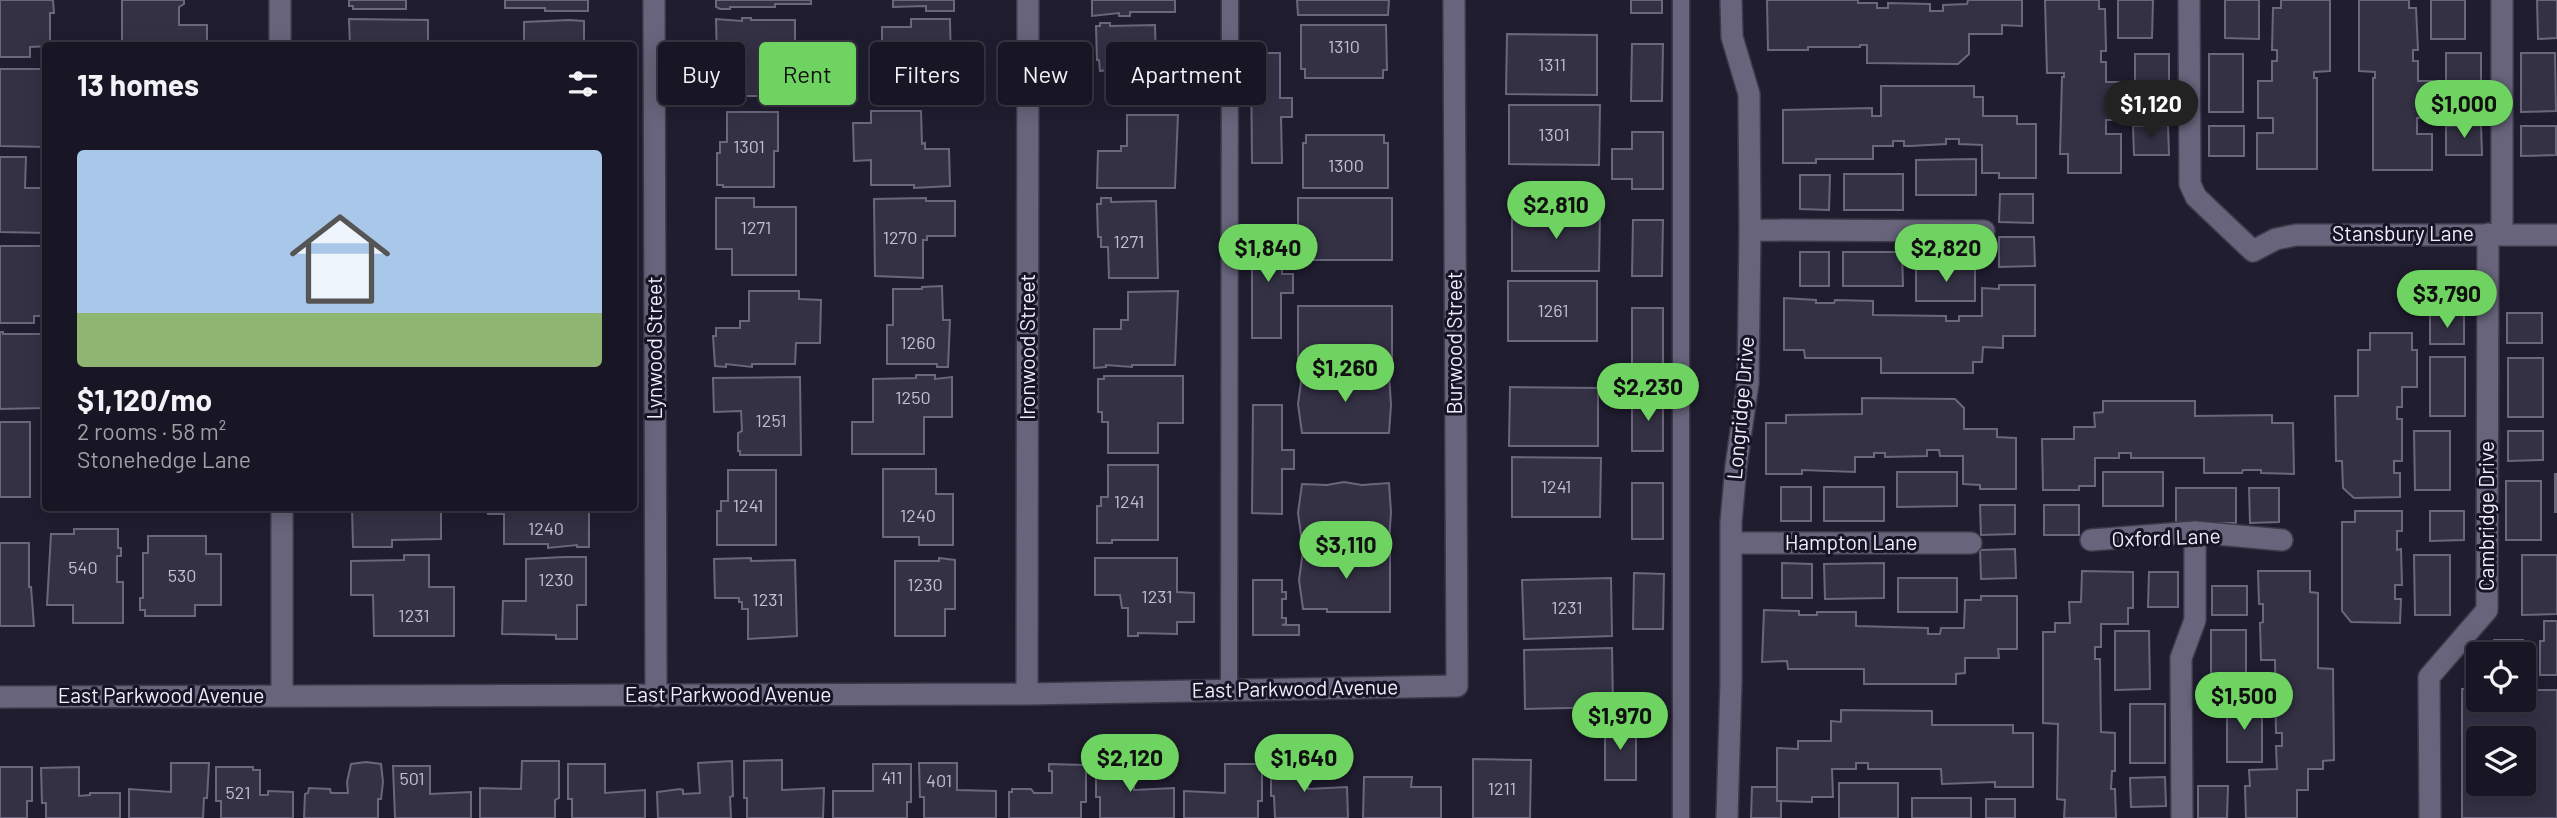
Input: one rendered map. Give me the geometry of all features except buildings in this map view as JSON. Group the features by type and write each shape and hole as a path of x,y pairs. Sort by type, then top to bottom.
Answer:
{"street":[{"path":"280,0 280,42"},
{"name":"Lynwood Street","path":"654,0 656,696"},
{"name":"Ironwood Street","path":"1027,694 1028,0"},
{"name":"Burwood Street","path":"1454,0 1457,687"},
{"name":"Longridge Drive","path":"1727,818 1731,543 1735,478 1748,383 1750,230 1749,94 1732,37 1731,0"},
{"name":"Stansbury Lane","path":"2189,0 2190,184 2196,197 2253,251 2276,239 2296,235 2557,234"},
{"name":"Cambridge Drive","path":"2430,818 2429,677 2487,610 2502,0"},
{"path":"1750,230 1984,231"},
{"path":"282,511 282,696"},
{"path":"2182,818 2181,658 2195,620 2195,533"},
{"name":"Oxford Lane","path":"2091,540 2195,533 2282,540"},
{"name":"Hampton Lane","path":"1731,543 1971,543"},
{"name":"East Parkwood Avenue","path":"0,697 1027,694 1457,687"}],"lane":[{"path":"1229,690 1230,0"},
{"path":"1681,0 1681,818"}]}
